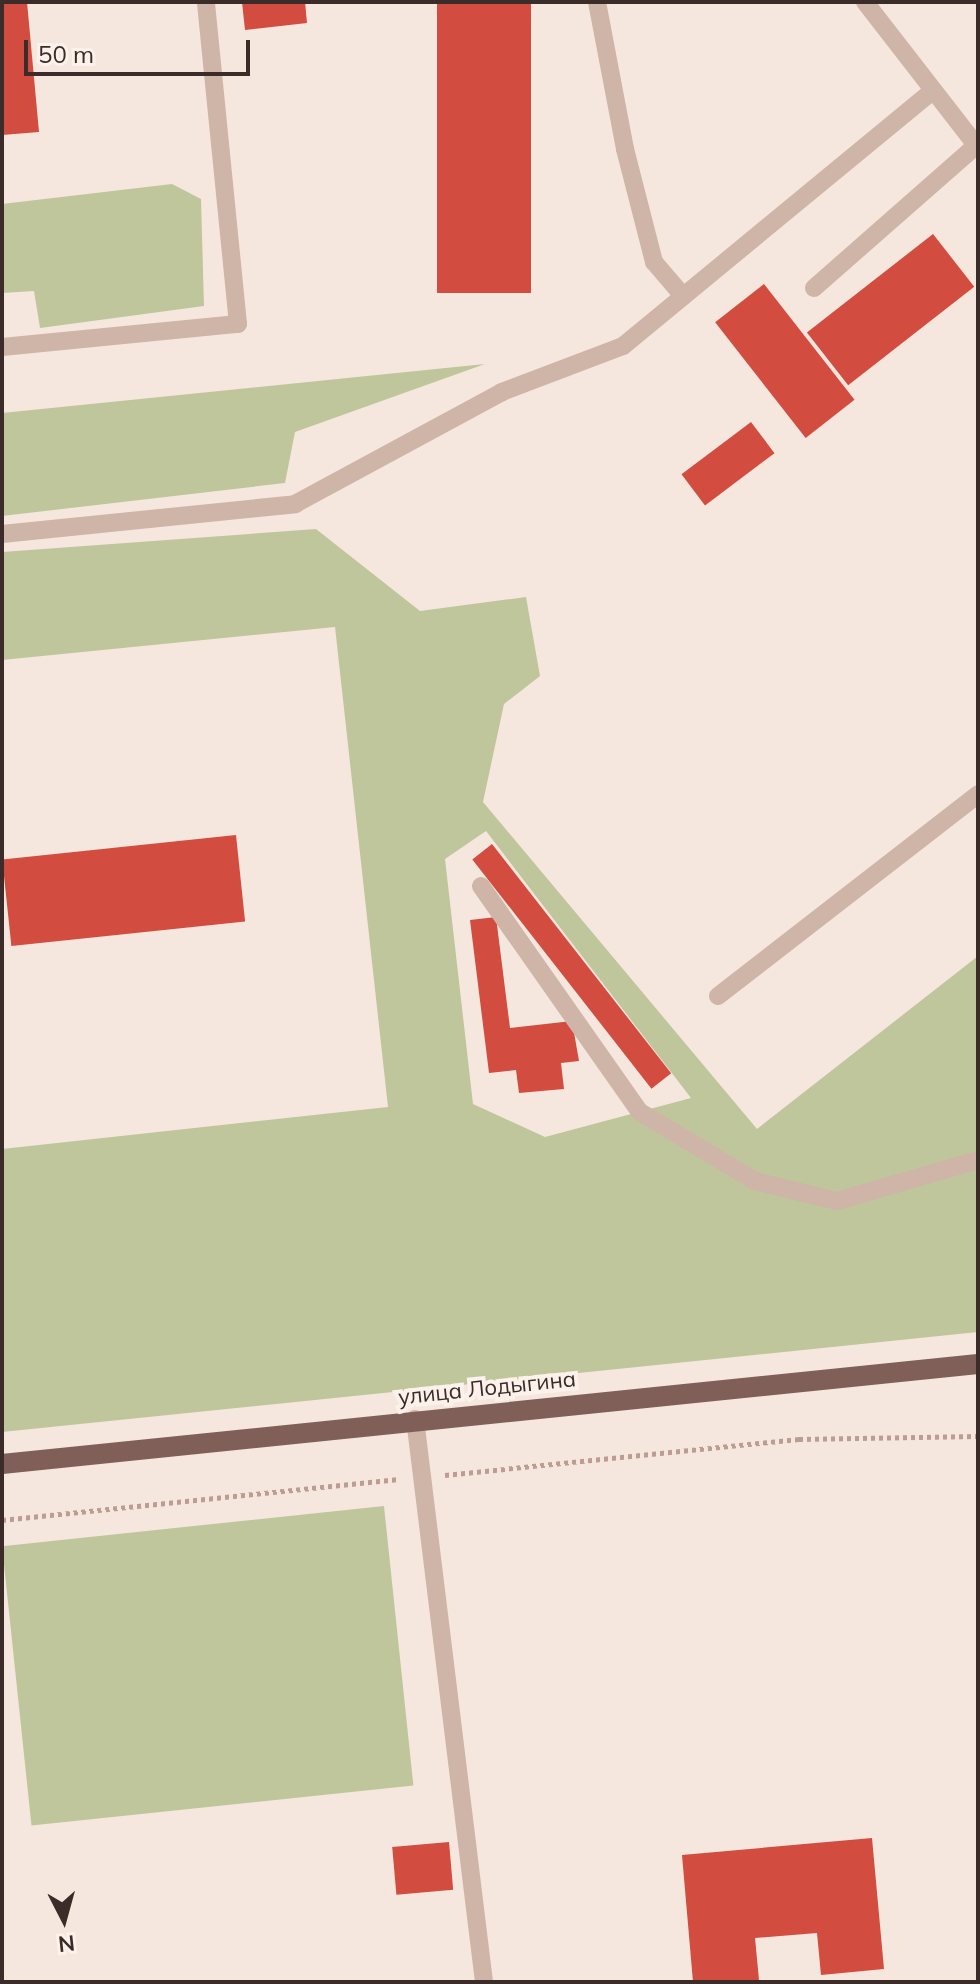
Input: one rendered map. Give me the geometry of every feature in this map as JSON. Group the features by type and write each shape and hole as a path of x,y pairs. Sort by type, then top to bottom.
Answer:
{"main road":[{"name":"улица Лодыгина","path":"2,1464 415,1419 978,1364"}],"lane":[{"path":"2,347 238,324 206,2"},
{"path":"597,2 625,149 654,262 683,296"},
{"path":"814,288 977,144 932,91 865,2"},
{"path":"2,534 295,504 502,392 623,346 932,91"},
{"path":"718,996 978,794"},
{"path":"481,886 640,1112 755,1181 837,1201 978,1160"},
{"path":"415,1419 484,1982"}],"path":[{"path":"2,1520 799,1439 978,1436"}],"green space":[{"path":"172,184 201,199 204,306 40,328 34,291 2,293 2,204"},
{"path":"485,364 295,432 285,483 2,516 2,413"},
{"path":"316,529 420,611 526,597 540,676 504,704 483,802 757,1129 978,956 978,1332 2,1432 2,1149 388,1107 335,627 2,660 2,552","holes":["486,831 691,1098 545,1137 473,1104 445,859"]},
{"path":"384,1506 413,1785 31,1826 2,1546"}],"building":[{"path":"2,2 27,2 39,132 2,135"},
{"path":"242,2 305,2 307,23 245,30"},
{"path":"437,2 531,2 531,293 437,293"},
{"path":"933,234 974,287 848,385 807,333"},
{"path":"764,284 855,400 806,438 715,322"},
{"path":"751,422 774,453 705,506 682,474"},
{"path":"236,835 245,922 11,946 2,860"},
{"path":"492,844 671,1073 651,1089 472,859"},
{"path":"496,917 510,1028 572,1021 579,1061 561,1063 564,1089 519,1093 516,1070 489,1073 470,920"},
{"path":"872,1838 884,1969 821,1975 817,1933 755,1938 759,1980 693,1982 682,1855"},
{"path":"449,1842 453,1890 396,1895 392,1847"}]}
